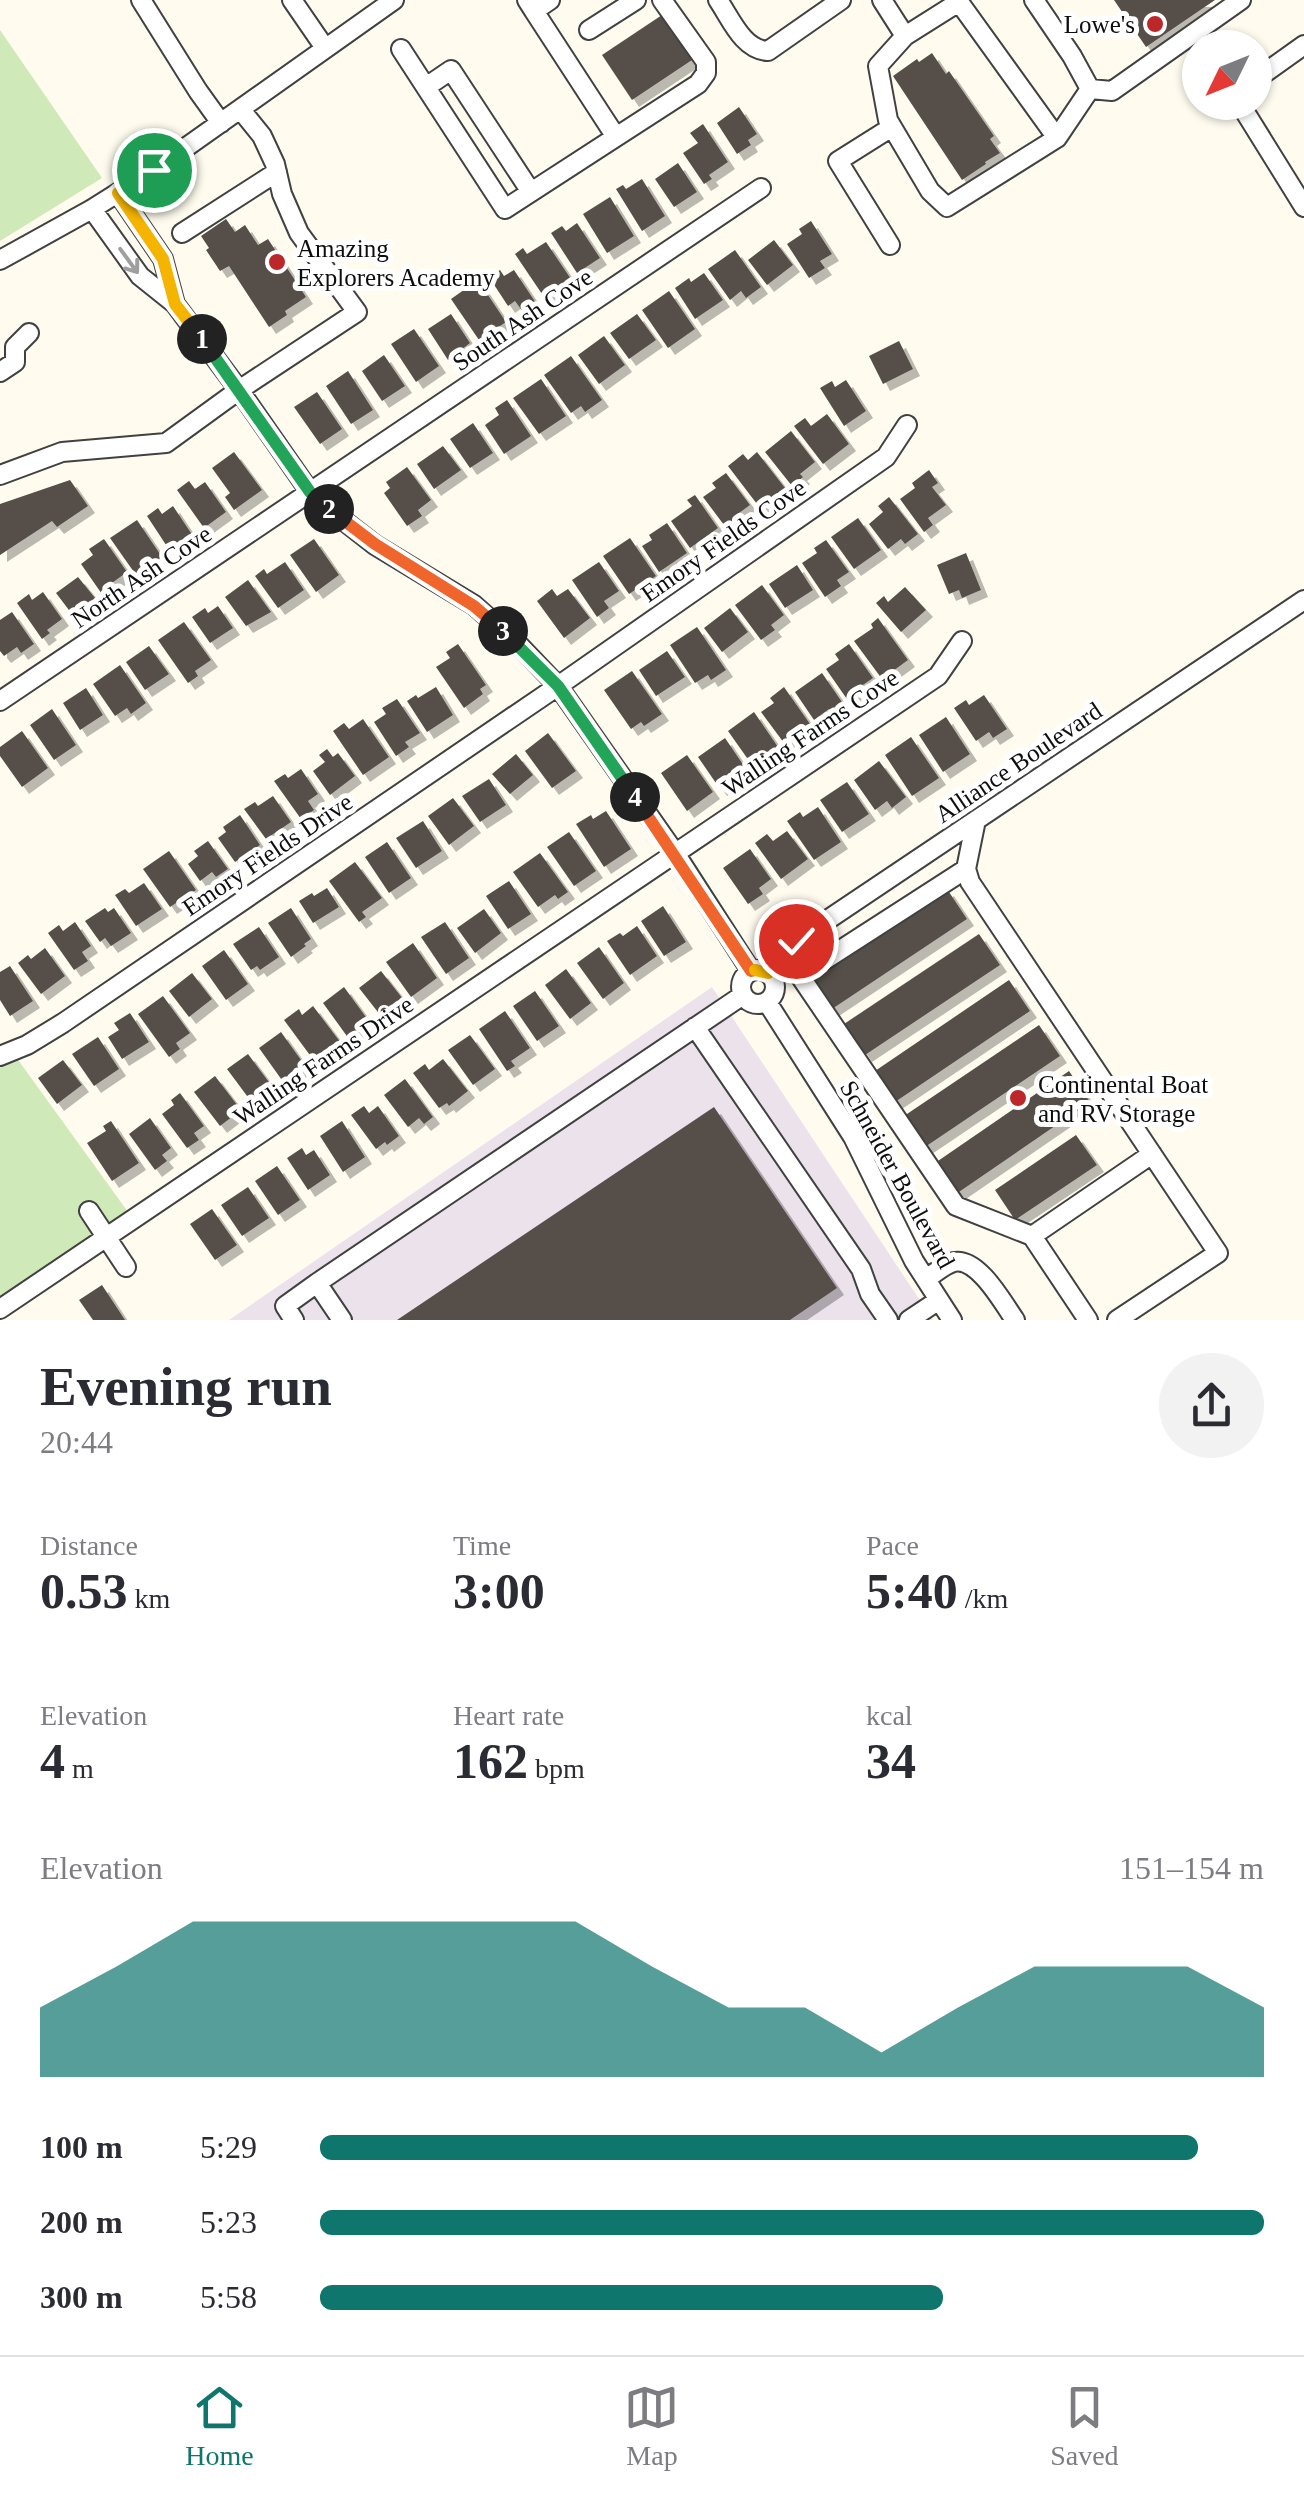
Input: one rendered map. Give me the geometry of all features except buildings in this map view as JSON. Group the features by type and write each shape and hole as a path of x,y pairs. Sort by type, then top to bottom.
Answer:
{"street":[{"path":"142,0 222,123"},
{"path":"292,0 324,48"},
{"path":"0,260 118,193 394,0"},
{"path":"590,30 636,0"},
{"path":"401,49 505,209 698,84 706,72 706,62 662,0"},
{"path":"718,0 749,46 768,51 841,0"},
{"path":"882,0 905,36"},
{"path":"1034,0 1090,88"},
{"path":"1090,88 1112,91 1241,0"},
{"path":"1056,138 959,2 905,36 878,66 888,120 930,191 947,207 1056,138 1090,88"},
{"path":"537,4 616,137"},
{"path":"1272,68 1304,45"},
{"path":"426,86 451,70 530,192"},
{"path":"0,476 62,452 166,442 358,312 299,233 262,136 240,110"},
{"path":"1250,120 1304,207"},
{"path":"890,245 838,161 892,127"},
{"path":"182,233 277,172"},
{"name":"South Ash Cove","path":"310,492 761,188"},
{"path":"118,193 163,259 175,304"},
{"path":"92,209 140,276 175,304 310,492 375,544 474,606 558,686 760,972 775,982 774,994 767,1002 756,1005 741,990 743,979 760,972"},
{"path":"0,372 16,362 15,347 29,333"},
{"name":"Emory Fields Cove","path":"558,686 886,457 907,424"},
{"name":"North Ash Cove","path":"0,701 310,492"},
{"name":"Alliance Boulevard","path":"760,972 796,941 1304,600"},
{"name":"Walling Farms Cove","path":"674,853 938,676 962,641"},
{"name":"Emory Fields Drive","path":"0,1056 63,1023 558,686"},
{"path":"976,820 966,869 970,882 1218,1253 1117,1320"},
{"name":"Walling Farms Drive","path":"0,1309 674,853"},
{"path":"966,869 800,976 956,1206 1032,1236 1088,1320"},
{"path":"294,1320 285,1306 742,995"},
{"name":"Schneider Boulevard","path":"767,1002 854,1137 914,1261 952,1320"},
{"path":"696,1027 860,1269 870,1294 888,1320"},
{"path":"1032,1236 1152,1154"},
{"path":"88,1210 126,1267"},
{"path":"926,1279 953,1262 969,1264 982,1274 1015,1320"},
{"path":"317,1283 342,1320"},
{"path":"908,1320 939,1300"}],"shaded area":[{"path":"712,987 933,1320 229,1320"}],"green space":[{"path":"0,30 102,178 0,241"},
{"path":"16,1057 128,1212 0,1299 0,1064"}],"place":[{"name":"Lowe's","path":"1155,24"},
{"name":"Amazing Explorers Academy","path":"277,262"},
{"name":"Continental Boat and RV Storage","path":"1018,1098"}],"route":[{"path":"154,170 118,193 163,259 175,304 310,492 375,544 474,606 558,686 751,971 768,973 778,954 796,941"}]}
